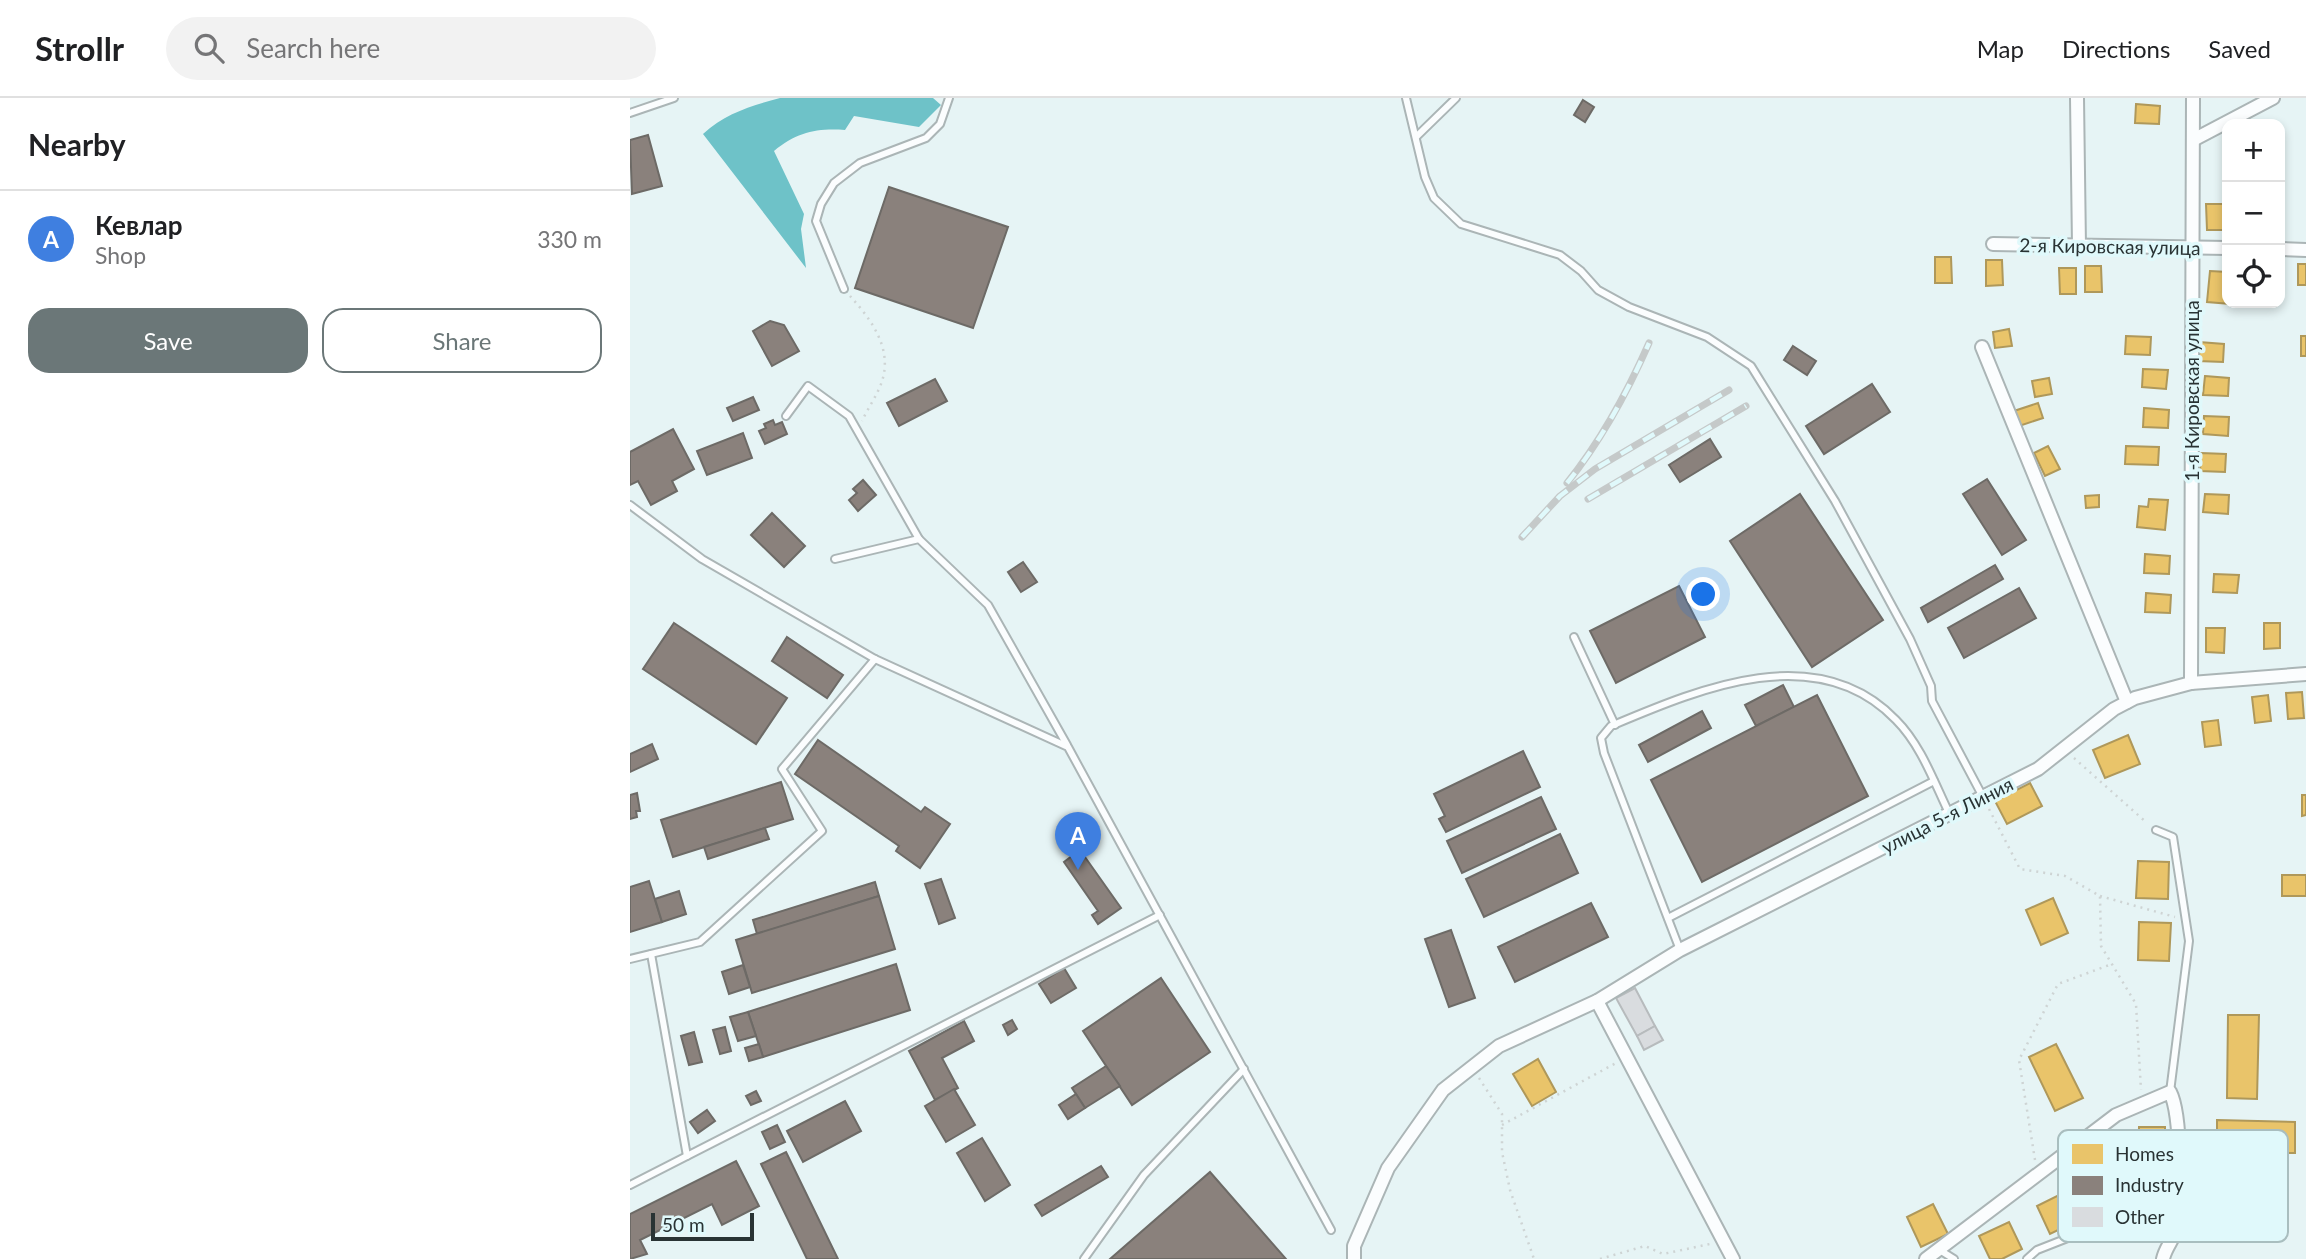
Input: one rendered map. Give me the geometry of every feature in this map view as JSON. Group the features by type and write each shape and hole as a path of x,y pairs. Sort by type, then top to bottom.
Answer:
{"street":[{"path":"2077,98 2080,246"},
{"name":"1-я Кировская улица","path":"2191,684 2193,98"},
{"path":"2193,140 2273,98"},
{"name":"2-я Кировская улица","path":"1993,244 2222,248"},
{"path":"2285,249 2306,250"},
{"path":"1982,347 2127,702"},
{"name":"улица 5-я Линия","path":"1354,1259 1354,1246 1388,1168 1443,1090 1499,1046 1597,1001 1680,950 2038,769 2127,702 2161,690 2191,684 2306,674"},
{"path":"1597,1001 1733,1259"},
{"path":"2096,1130 2116,1115 2170,1092 2175,1102 2178,1130"},
{"path":"1926,1259 2058,1159"},
{"path":"2163,1259 2171,1242"}],"lane":[{"path":"630,113 674,98"},
{"path":"844,289 817,221 821,204 834,183 860,163 926,138 940,124 949,98"},
{"path":"1406,98 1425,177 1434,198 1461,224 1560,255 1581,271 1598,290 1629,307 1707,337 1751,366 1835,500 1878,579 1931,686 1932,701 1983,797"},
{"path":"1416,136 1455,98"},
{"path":"786,416 808,386 849,416 919,539 988,605 1331,1230"},
{"path":"630,505 702,559 875,659 1068,747"},
{"path":"835,559 919,539"},
{"path":"1574,637 1615,725"},
{"path":"630,959 700,942 822,831 782,769 875,659"},
{"path":"1680,950 1601,744 1606,731 1615,725 1727,683 1765,678 1837,680 1863,693 1896,720 1934,781 1950,813"},
{"path":"1668,918 1934,781"},
{"path":"2155,830 2172,837 2189,941 2170,1092"},
{"path":"630,1185 1160,915"},
{"path":"651,954 687,1156"},
{"path":"1084,1259 1144,1175 1244,1069"},
{"path":"2027,1259 2037,1250 2058,1242"},
{"path":"1938,1249 1954,1259"}],"path":[{"path":"844,289 874,323 883,352 883,379 857,430"},
{"path":"2064,751 2155,830"},
{"path":"1983,797 2020,869 2065,876 2100,896 2186,920"},
{"path":"2100,896 2101,946 2136,1004 2142,1104"},
{"path":"2038,1174 2024,1109 2019,1060 2058,984 2114,964"},
{"path":"1502,1125 1627,1058"},
{"path":"1472,1067 1502,1114 1502,1153 1510,1190 1534,1259"},
{"path":"1600,1259 1645,1246 1664,1254 1724,1242"}],"water":[{"path":"780,98 933,98 941,105 919,127 854,116 845,130 808,133 791,139 774,151 804,214 801,229 806,268 703,134 730,115"}],"building: Homes":[{"path":"2136,104 2160,106 2159,124 2135,123"},
{"path":"2206,204 2222,204 2222,230 2207,230"},
{"path":"1935,257 1951,257 1952,283 1935,283"},
{"path":"1986,260 2002,260 2003,285 1986,286"},
{"path":"2298,264 2306,264 2306,285 2298,285"},
{"path":"2085,266 2101,266 2102,292 2085,292"},
{"path":"2059,268 2076,268 2076,294 2060,294"},
{"path":"2210,271 2222,272 2222,303 2207,302"},
{"path":"2009,329 2012,346 1995,348 1993,332"},
{"path":"2126,336 2151,337 2150,355 2125,354"},
{"path":"2301,336 2306,336 2306,356 2301,356"},
{"path":"2199,342 2224,344 2223,362 2198,361"},
{"path":"2143,369 2168,370 2166,389 2142,387"},
{"path":"2205,376 2229,378 2228,396 2203,395"},
{"path":"2049,378 2052,394 2035,397 2032,381"},
{"path":"2038,403 2043,418 2019,426 2014,411"},
{"path":"2144,408 2169,410 2168,428 2143,427"},
{"path":"2204,416 2229,417 2228,436 2203,434"},
{"path":"2048,446 2060,469 2045,476 2034,453"},
{"path":"2126,446 2159,447 2158,465 2125,464"},
{"path":"2201,453 2226,454 2225,472 2200,471"},
{"path":"2205,494 2229,495 2228,514 2203,512"},
{"path":"2099,495 2099,507 2086,508 2085,496"},
{"path":"2149,499 2168,500 2165,530 2137,527 2139,506 2148,507"},
{"path":"2145,554 2170,556 2169,574 2144,573"},
{"path":"2214,574 2239,575 2237,593 2213,592"},
{"path":"2146,593 2171,595 2170,613 2145,612"},
{"path":"2264,623 2280,623 2280,648 2264,649"},
{"path":"2206,628 2225,628 2224,653 2206,652"},
{"path":"2302,692 2304,718 2288,719 2286,693"},
{"path":"2268,695 2271,721 2255,723 2252,697"},
{"path":"2218,720 2221,745 2205,747 2202,722"},
{"path":"2128,735 2140,764 2105,778 2093,750"},
{"path":"2030,783 2042,806 2007,824 1995,801"},
{"path":"2302,795 2306,795 2306,815 2302,816"},
{"path":"2138,861 2169,862 2168,899 2136,898"},
{"path":"2282,875 2306,875 2306,896 2282,896"},
{"path":"2053,898 2068,933 2041,945 2026,910"},
{"path":"2139,922 2171,923 2169,961 2138,960"},
{"path":"2228,1015 2259,1015 2257,1099 2227,1098"},
{"path":"2056,1044 2083,1098 2055,1111 2029,1057"},
{"path":"1538,1059 1556,1092 1532,1106 1513,1074"},
{"path":"2217,1120 2295,1122 2295,1153 2288,1153 2288,1130 2217,1130"},
{"path":"2139,1127 2165,1127 2165,1130 2139,1130"},
{"path":"2058,1196 2058,1230 2050,1234 2037,1206"},
{"path":"1933,1204 1948,1234 1921,1247 1907,1217"},
{"path":"2009,1222 2022,1249 2002,1259 1990,1259 1979,1236"}],"building: Industry":[{"path":"1583,100 1594,107 1585,122 1574,115"},
{"path":"648,135 662,186 632,194 630,140"},
{"path":"889,187 1008,227 973,328 855,288"},
{"path":"770,321 784,325 799,351 772,366 753,331"},
{"path":"1793,346 1816,361 1807,375 1784,360"},
{"path":"935,379 947,401 899,426 887,403"},
{"path":"1872,384 1890,412 1824,454 1806,426"},
{"path":"753,397 759,410 733,421 727,408"},
{"path":"773,420 775,425 782,422 787,434 765,444 759,431 766,428 764,424"},
{"path":"673,429 694,469 672,481 677,491 651,505 638,481 630,485 630,452"},
{"path":"743,433 752,458 707,475 697,451"},
{"path":"1710,439 1721,457 1680,482 1669,465"},
{"path":"1987,479 2026,540 2002,555 1963,494"},
{"path":"863,480 876,495 858,511 849,500 857,493 853,489"},
{"path":"1800,494 1883,620 1812,667 1730,541"},
{"path":"772,513 805,546 784,567 751,535"},
{"path":"1023,562 1037,582 1021,592 1008,572"},
{"path":"1995,565 2003,579 1928,622 1921,608"},
{"path":"1679,586 1705,637 1616,683 1590,631"},
{"path":"2019,588 2036,618 1964,658 1948,628"},
{"path":"674,623 787,698 756,744 643,669"},
{"path":"787,637 843,675 827,698 772,661"},
{"path":"1783,685 1794,707 1756,726 1745,705"},
{"path":"1817,695 1868,796 1702,882 1651,780"},
{"path":"1702,711 1711,728 1648,762 1639,745"},
{"path":"818,740 921,812 925,807 950,824 920,868 896,851 899,846 795,774"},
{"path":"652,744 658,759 630,772 630,754"},
{"path":"1523,751 1540,787 1446,832 1439,819 1445,816 1434,794"},
{"path":"781,782 793,819 673,857 661,820"},
{"path":"637,793 640,811 636,811 637,817 630,819 630,795"},
{"path":"1541,797 1556,829 1462,873 1447,841"},
{"path":"765,828 769,839 708,859 704,847"},
{"path":"1560,834 1578,873 1484,917 1466,879"},
{"path":"1080,850 1121,908 1098,924 1092,915 1098,911 1064,862"},
{"path":"941,879 955,918 939,924 925,884"},
{"path":"649,881 662,922 630,932 630,887"},
{"path":"875,882 879,896 757,934 753,920"},
{"path":"679,891 686,914 662,922 655,899"},
{"path":"879,896 895,949 752,993 736,940"},
{"path":"1591,903 1608,937 1515,982 1498,947"},
{"path":"1451,930 1475,998 1449,1007 1425,939"},
{"path":"896,964 910,1010 763,1057 748,1012"},
{"path":"743,965 750,987 729,994 722,972"},
{"path":"1064,968 1076,988 1051,1003 1039,984"},
{"path":"1161,978 1210,1052 1132,1105 1083,1031"},
{"path":"748,1012 756,1036 738,1041 730,1017"},
{"path":"1012,1020 1017,1029 1008,1035 1003,1025"},
{"path":"964,1021 974,1041 942,1058 958,1088 935,1100 909,1051"},
{"path":"725,1027 731,1051 720,1054 713,1030"},
{"path":"694,1032 702,1062 689,1065 681,1036"},
{"path":"759,1044 763,1057 749,1061 745,1048"},
{"path":"1106,1066 1120,1086 1085,1108 1072,1088"},
{"path":"954,1089 975,1125 946,1142 925,1106"},
{"path":"756,1091 761,1101 751,1105 746,1096"},
{"path":"1076,1094 1085,1108 1068,1119 1059,1105"},
{"path":"845,1101 861,1131 803,1162 787,1131"},
{"path":"707,1110 715,1121 698,1133 690,1122"},
{"path":"777,1125 785,1142 770,1149 762,1132"},
{"path":"982,1138 1010,1185 985,1201 957,1153"},
{"path":"786,1152 838,1259 807,1259 761,1164"},
{"path":"736,1161 759,1206 722,1225 712,1204 640,1240 647,1254 630,1259 630,1214"},
{"path":"1101,1166 1108,1177 1042,1216 1035,1205"},
{"path":"1210,1172 1286,1259 1110,1259"}],"building: Other":[{"path":"1635,988 1655,1026 1637,1036 1616,998"},
{"path":"1655,1026 1663,1040 1644,1050 1637,1036"}],"railway":[{"path":"1567,483 1612,416 1649,343"},
{"path":"1522,537 1560,496 1595,469 1729,390"},
{"path":"1588,499 1746,406"}],"place":[{"name":"Кевлар","path":"1078,870"}]}
